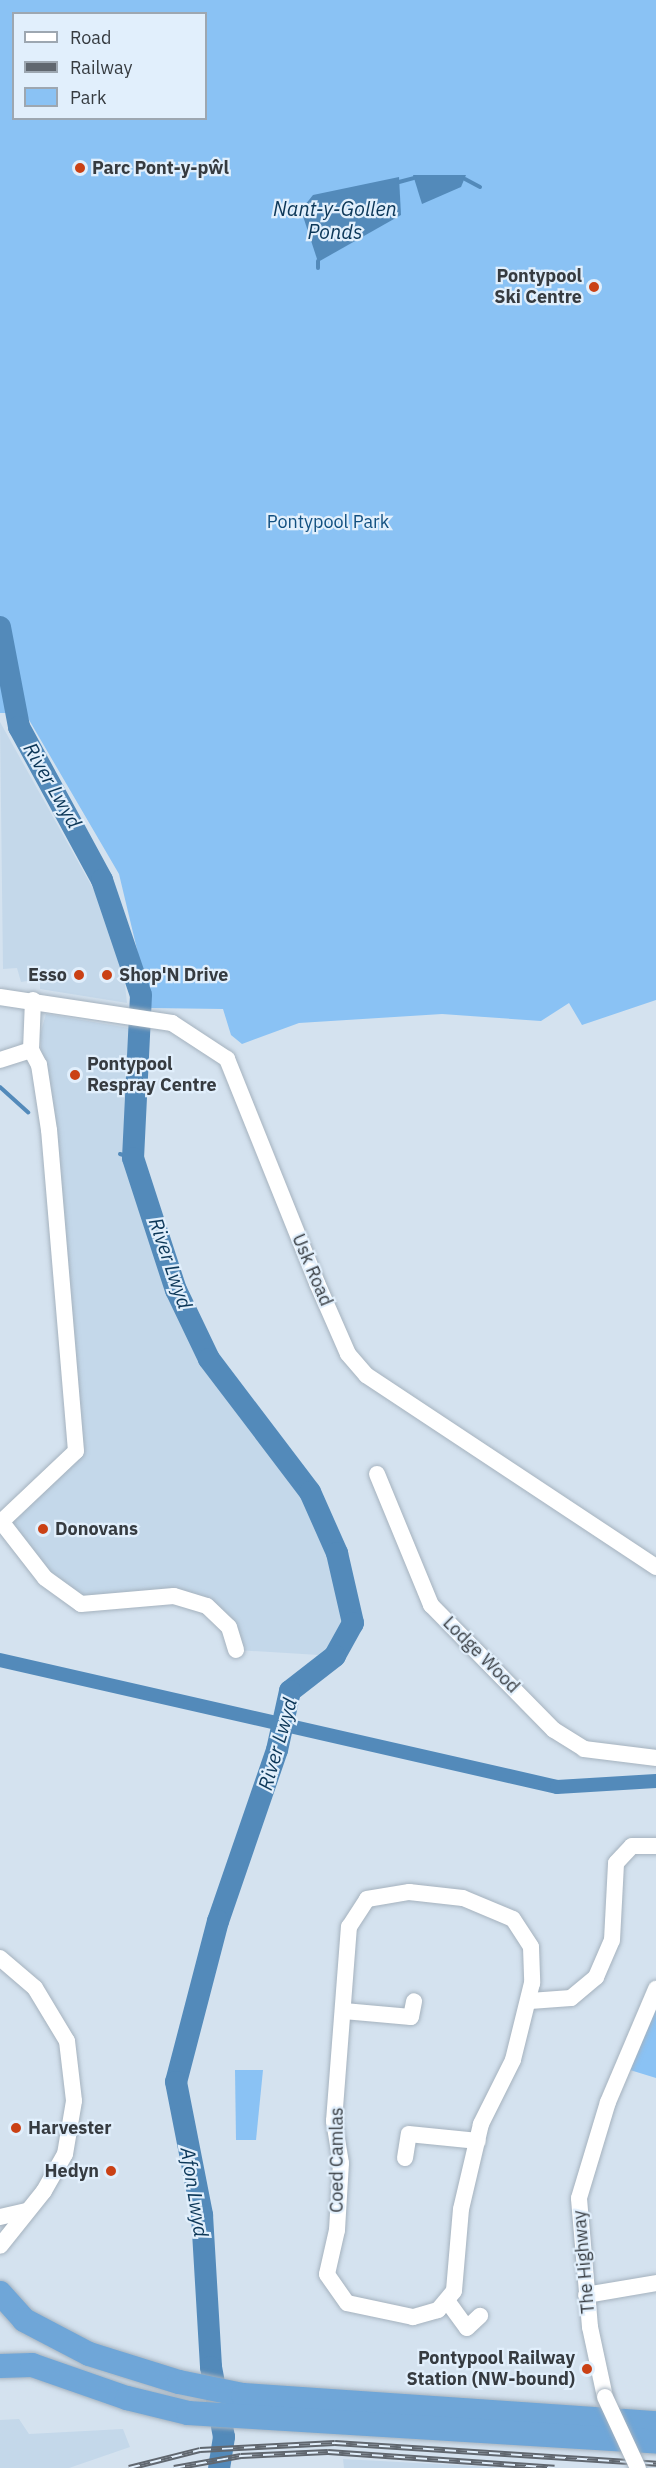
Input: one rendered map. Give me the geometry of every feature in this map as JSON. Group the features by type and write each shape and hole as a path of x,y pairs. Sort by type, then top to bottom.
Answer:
{"highway":[{"path":"0,2293 24,2320 60,2341 242,2406 656,2442"},
{"path":"0,2366 32,2365 127,2398 188,2413 242,2406 656,2423"}],"street":[{"name":"Usk Road","path":"0,997 33,1000 182,1027 227,1059 348,1354 366,1375 656,1568"},
{"path":"33,1000 31,1050 39,1065 49,1130 76,1451 1,1521 45,1578 81,1604 174,1596 207,1606 229,1627 236,1650"},
{"path":"0,1060 31,1050"},
{"name":"Lodge Wood","path":"377,1474 431,1605 554,1730 584,1749 656,1758"},
{"path":"530,2001 570,1998 596,1977 612,1940 616,1863 632,1846 656,1846"},
{"name":"Coed Camlas","path":"409,1892 463,1898 513,1919 531,1947 530,2001 513,2060 478,2141 460,2209 460,2259 448,2302 413,2317 375,2313 346,2303 331,2285 327,2274 337,2230 340,2163 334,2121 344,2011 349,1927 357,1910 380,1894 409,1892"},
{"path":"0,1958 35,1988 72,2056 74,2101 65,2154 27,2211 0,2246"},
{"name":"The Highway","path":"638,2468 605,2397 586,2295 579,2198 608,2102 656,1989"},
{"path":"344,2011 411,2017 414,2001"},
{"path":"405,2158 409,2134 478,2141"},
{"path":"0,2217 27,2211"},
{"path":"586,2295 656,2283"},
{"path":"448,2302 467,2328 480,2316"}],"shaded area":[{"path":"0,722 105,910 121,949 127,1003 40,989 40,979 21,982 17,968 3,969"},
{"path":"46,1014 129,1028 133,1158 176,1290 209,1359 310,1492 337,1553 353,1623 335,1656 236,1650 229,1627 174,1596 81,1604 1,1522 76,1451 40,1035"},
{"path":"19,2419 29,2434 123,2429 130,2447 69,2468 0,2468 0,2420"},
{"path":"343,2459 491,2467 495,2468 344,2468"}],"green space":[{"name":"Pontypool Park","path":"0,0 656,0 656,1000 582,1025 569,1003 541,1021 442,1014 299,1023 242,1044 231,1035 223,1009 151,1008 119,874 25,713 0,713"},
{"path":"656,2004 656,2078 630,2070"},
{"path":"235,2070 263,2070 256,2140 236,2140"}],"water":[{"path":"413,175 466,175 461,187 422,204"},
{"name":"Nant-y-Gollen Ponds","path":"399,177 401,215 318,262 301,210 313,195"}],"waterway":[{"path":"399,182 414,178"},
{"path":"465,179 480,187"},
{"path":"318,261 318,268"},
{"name":"River Lwyd","path":"0,627 19,727 102,880 141,995 133,1158 176,1290 209,1359 310,1492 337,1553 353,1623 335,1656 290,1691 277,1750 218,1921 176,2082 202,2215 211,2367 224,2437 219,2468"},
{"path":"0,1087 28,1112"},
{"path":"120,1154 133,1158"},
{"path":"0,1660 557,1787 656,1781"}],"railway":[{"path":"129,2468 200,2450 335,2443 656,2464"},
{"path":"174,2468 241,2456 328,2452 554,2468"}],"place":[{"name":"Parc Pont-y-pŵl","path":"80,168"},
{"name":"Pontypool Ski Centre","path":"594,287"},
{"name":"Esso","path":"79,975"},
{"name":"Shop'N Drive","path":"107,975"},
{"name":"Pontypool Respray Centre","path":"75,1075"},
{"name":"Donovans","path":"43,1529"},
{"name":"Harvester","path":"16,2128"},
{"name":"Hedyn","path":"111,2171"},
{"name":"Pontypool Railway Station (NW-bound)","path":"587,2369"}],"water label":[{"name":"Afon Lwyd","path":"195,2192"}]}
